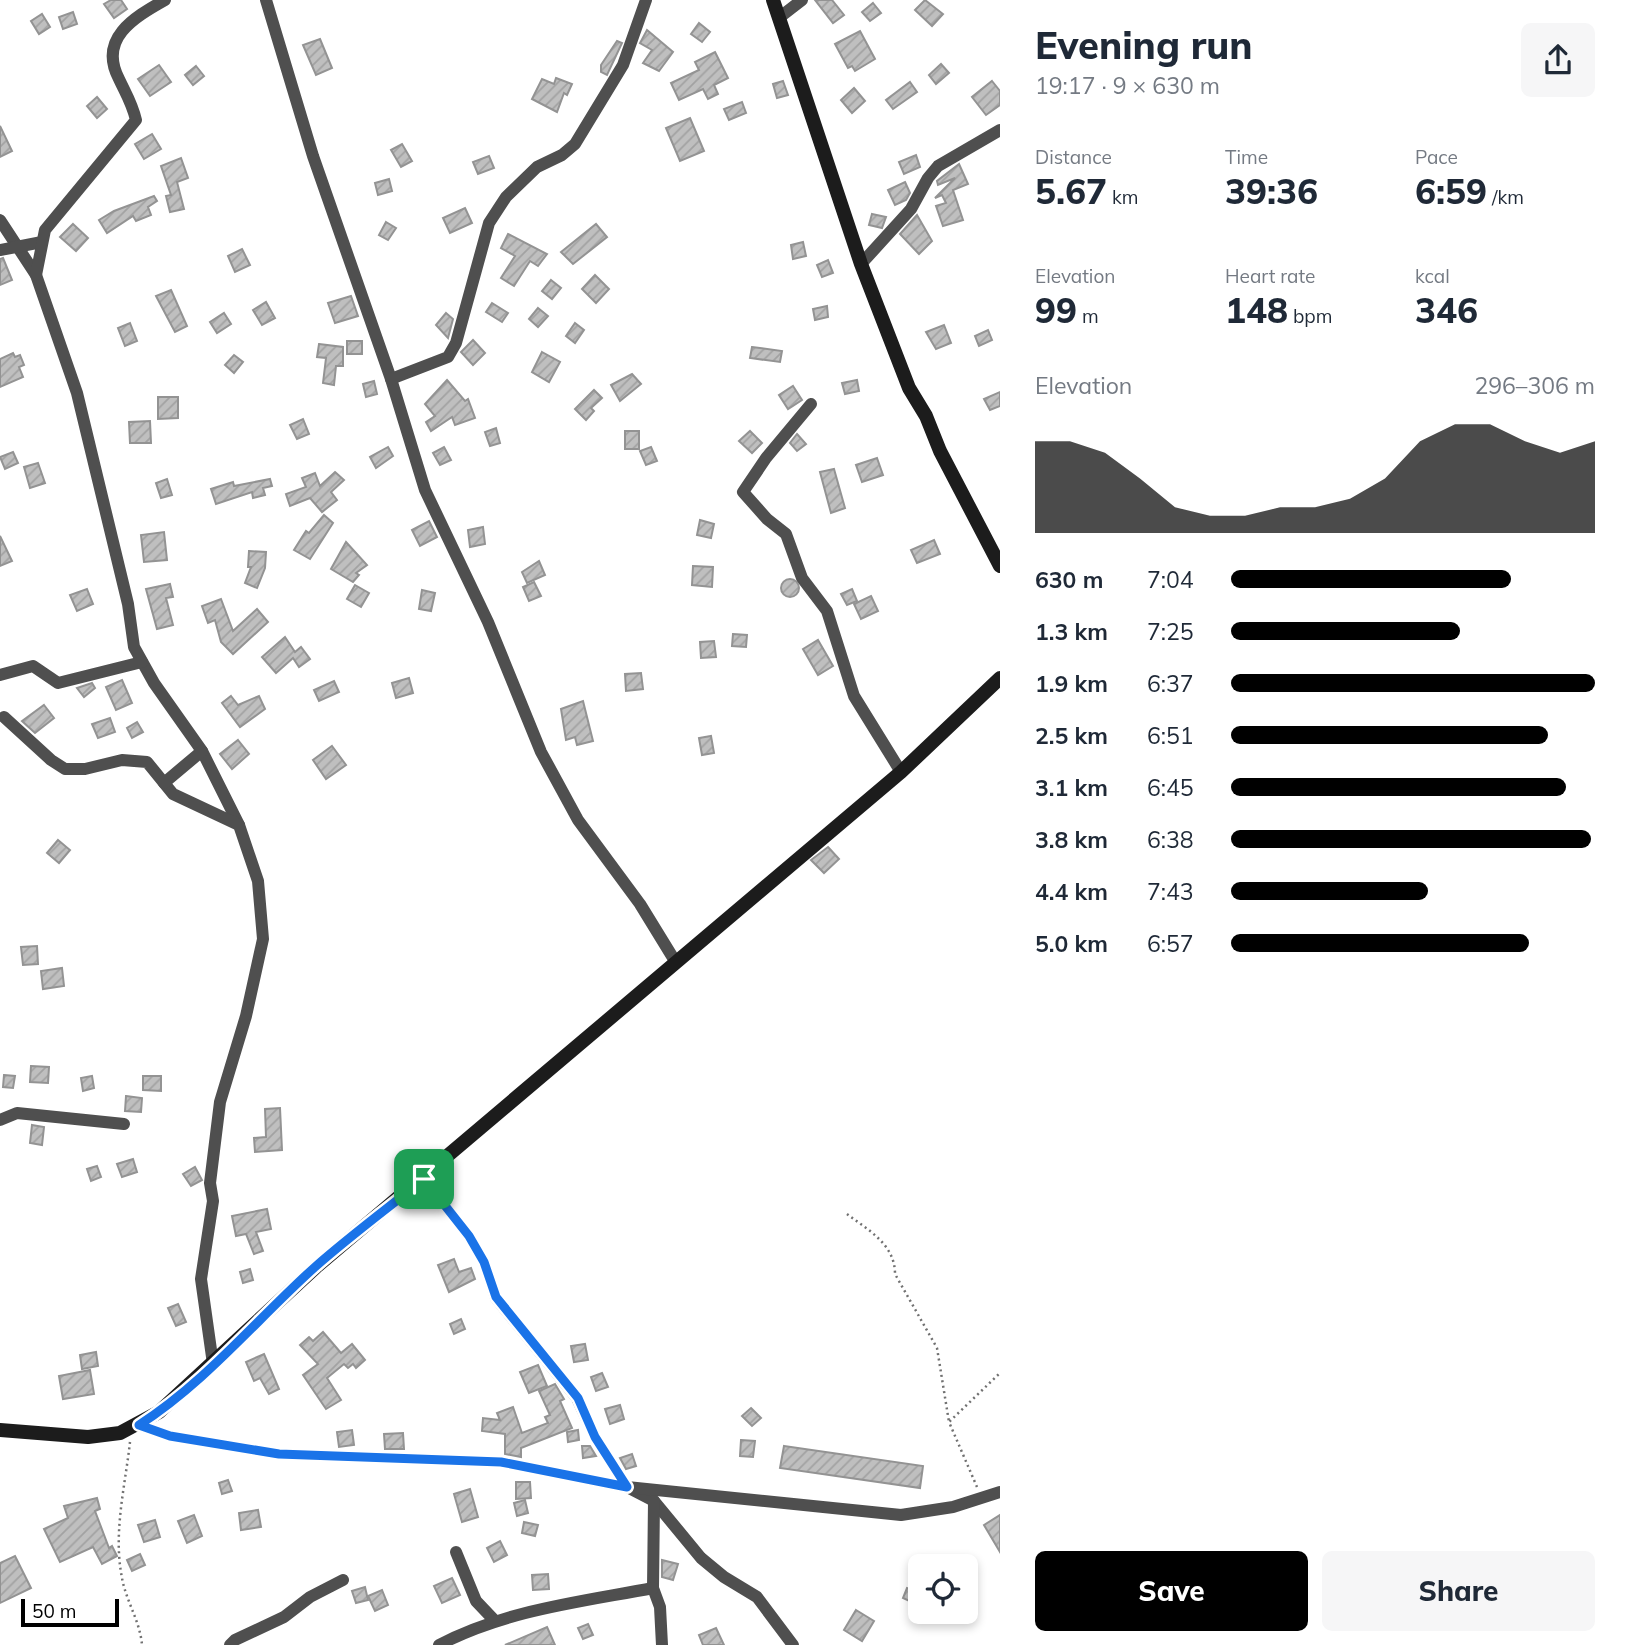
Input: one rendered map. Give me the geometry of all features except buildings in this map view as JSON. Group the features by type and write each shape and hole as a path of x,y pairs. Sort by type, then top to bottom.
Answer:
{"street":[{"path":"36,275 45,230 136,120 132,99 112,62 113,42 127,26 165,0"},
{"path":"266,0 313,156 391,379 425,490 488,622 541,752 578,820 640,904 676,961"},
{"path":"391,379 448,357 456,343 489,223 506,197 537,167 562,155 575,144 623,65 646,0"},
{"path":"773,0 861,264 908,388 926,416 940,451 1000,566"},
{"path":"780,17 802,0"},
{"path":"861,264 911,209 928,178 939,166 1000,131"},
{"path":"0,219 36,275 77,393 128,604 134,647 202,751 239,825 258,881 263,939 246,1016 220,1102 210,1183 213,1201 201,1279 213,1364"},
{"path":"0,250 42,242"},
{"path":"811,404 766,458 743,492 786,534 802,578 827,611 854,696 901,772"},
{"path":"0,675 33,666 58,683 142,662"},
{"path":"0,1430 88,1437 120,1433 159,1412 316,1267 424,1179 676,961 901,772 1000,678"},
{"path":"4,717 51,760 65,769 85,769 122,760 147,762 173,794 239,825"},
{"path":"164,783 202,751"},
{"path":"0,1119 17,1113 124,1124"},
{"path":"424,1179 469,1236 484,1262 496,1297 578,1398 595,1437 627,1487 654,1501 701,1558 724,1577 757,1597 793,1645"},
{"path":"135,1427 170,1436 279,1454 501,1462 627,1487 901,1515 953,1507 1000,1492"},
{"path":"654,1501 653,1588 660,1607 662,1645"},
{"path":"456,1552 476,1601 495,1620"},
{"path":"230,1645 343,1580"},
{"path":"439,1645 474,1627 538,1608 653,1588"}],"path":[{"path":"847,1213 885,1243 895,1261 895,1274 937,1348 949,1422 981,1496"},
{"path":"949,1422 1000,1373"},
{"path":"135,1427 118,1530 122,1579 137,1619 142,1645"}],"route":[{"path":"424,1179 469,1236 484,1262 496,1297 578,1398 595,1437 627,1487 501,1462 279,1454 170,1436 151,1432 139,1425 159,1412 213,1364 316,1267 424,1179"}]}
